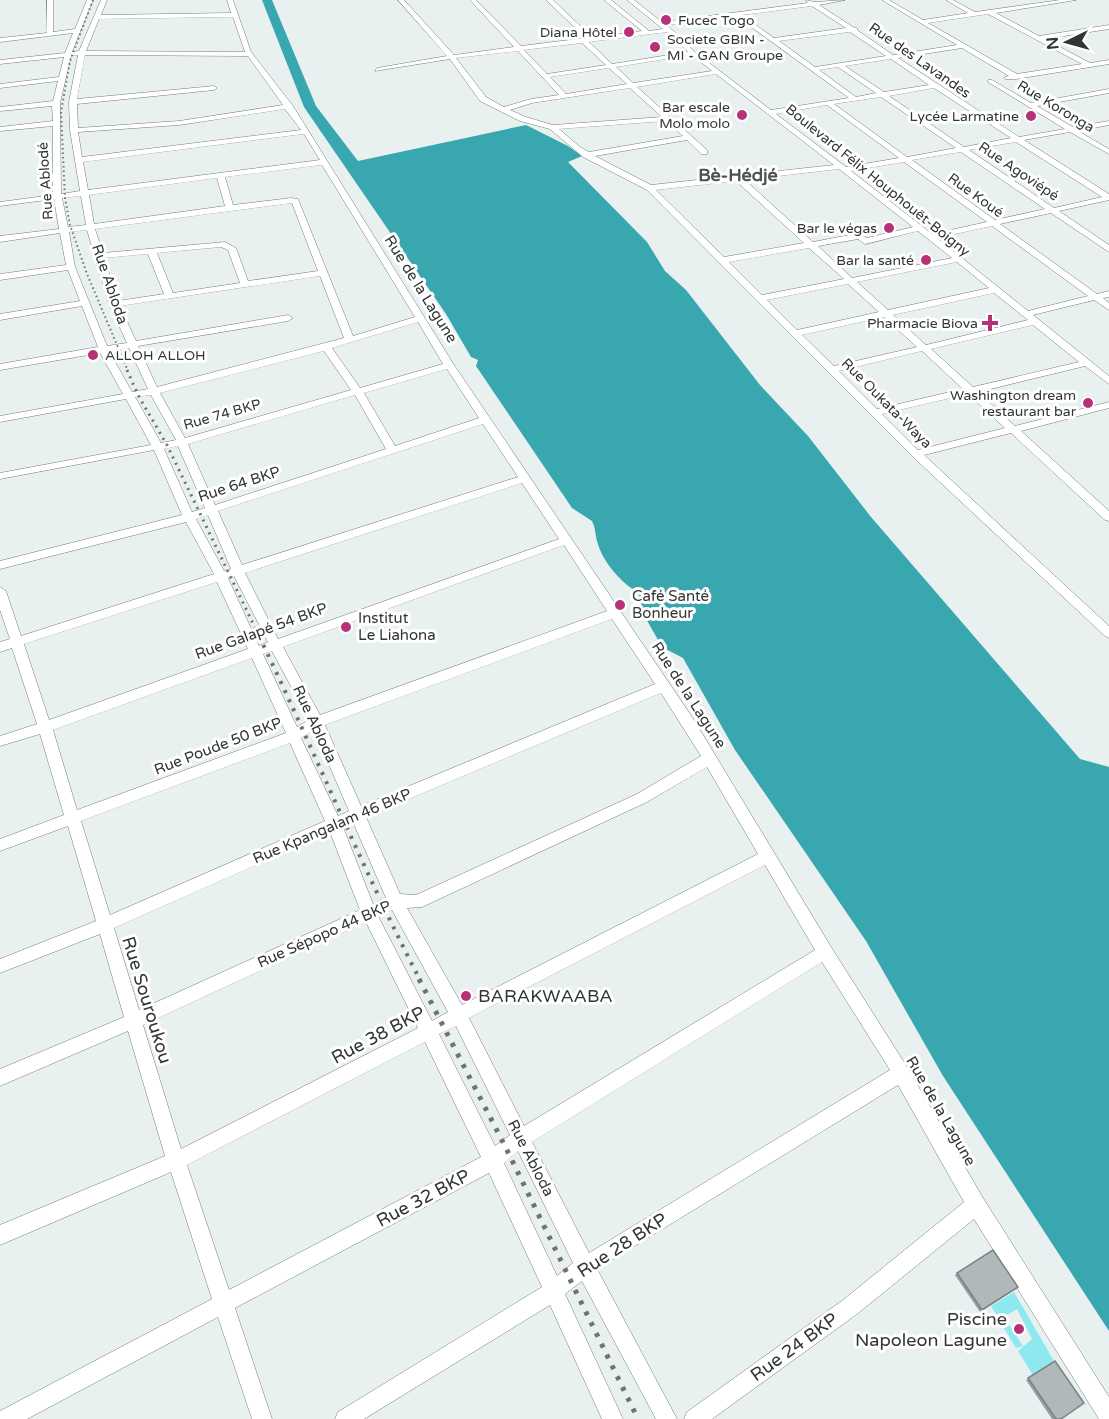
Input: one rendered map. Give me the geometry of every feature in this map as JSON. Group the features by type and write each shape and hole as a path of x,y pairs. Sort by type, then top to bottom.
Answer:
{"street":[{"path":"50,0 50,34"},
{"name":"Rue Ablodé","path":"90,0 68,54 60,79 56,103 57,195 71,267 103,349 158,447 189,517 221,577 334,825 369,913 493,1161 613,1419"},
{"name":"Rue Abloda","path":"104,0 82,53 73,102 74,130 90,226 114,304 154,391 182,441 238,572 317,722 395,902 459,1016 585,1266 667,1419"},
{"name":"Rue de la Lagune","path":"230,0 249,54 289,106 449,365 710,758 825,952 901,1073 976,1205 1109,1416"},
{"path":"401,0 452,57 483,99 502,110 538,124 554,127 666,118"},
{"path":"473,0 564,96"},
{"path":"549,0 593,40"},
{"path":"607,0 648,33"},
{"path":"631,1 646,0"},
{"path":"660,24 811,2 843,0"},
{"path":"885,0 1016,77 1109,62"},
{"path":"949,0 974,14"},
{"path":"1033,0 1042,5"},
{"path":"921,22 1073,0"},
{"name":"Boulevard Félix Houphouët-Boigny","path":"631,1 669,30 693,53 920,228 956,260 1109,381"},
{"name":"Rue des Lavandes","path":"811,2 1109,198"},
{"path":"989,12 1109,72"},
{"path":"736,14 855,99"},
{"path":"98,17 236,15"},
{"path":"1039,38 1109,27"},
{"path":"774,40 855,29"},
{"path":"377,70 452,57 669,30"},
{"path":"0,40 76,31"},
{"path":"585,42 704,152"},
{"path":"814,69 963,46"},
{"path":"0,62 82,53 249,54"},
{"path":"545,76 693,53"},
{"name":"Rue Agoviépé","path":"838,65 1109,249"},
{"path":"502,110 524,102 718,72"},
{"name":"Rue Koronga","path":"1016,77 990,81 1109,152"},
{"path":"0,86 60,79"},
{"path":"772,112 936,86"},
{"path":"73,102 214,88"},
{"path":"1030,105 1109,91"},
{"path":"0,109 56,103"},
{"name":"Rue Koué","path":"828,103 1109,307"},
{"path":"74,130 179,123 289,106"},
{"path":"0,129 56,123"},
{"path":"650,188 843,168 1109,123"},
{"name":"Rue Oukata-Waya","path":"554,127 567,142 586,155 650,188 916,454 1109,633"},
{"path":"79,160 306,132"},
{"path":"586,155 687,138"},
{"path":"0,204 83,191 325,162"},
{"path":"220,175 229,207"},
{"path":"738,178 1109,517"},
{"path":"929,237 1109,198"},
{"path":"0,239 285,199 295,201 350,340"},
{"path":"724,260 860,237 865,241 920,228"},
{"path":"100,256 215,244 228,246 232,248 245,285"},
{"path":"151,250 170,297"},
{"path":"762,298 956,260"},
{"path":"0,277 71,267"},
{"path":"114,304 322,273"},
{"path":"796,333 994,290"},
{"path":"1024,314 1109,294"},
{"path":"0,317 85,303"},
{"path":"0,367 288,318"},
{"path":"0,419 154,391 326,347 420,318"},
{"path":"831,370 1034,322"},
{"path":"326,347 358,392 392,450"},
{"path":"875,413 1086,363"},
{"name":"Rue 74 BKP","path":"0,476 158,447 449,365"},
{"path":"916,454 1014,431 1109,405"},
{"name":"Rue 64 BKP","path":"0,565 189,517 485,420"},
{"path":"0,646 524,479"},
{"name":"Rue Galapé 54 BKP","path":"0,741 45,727 567,540"},
{"name":"Rue Souroukou","path":"0,591 45,727 176,1161 262,1419"},
{"name":"Rue Poude 50 BKP","path":"0,844 292,736 317,722 615,613"},
{"name":"Rue Kpangalam 46 BKP","path":"0,966 104,925 357,815 664,686"},
{"name":"Rue Sépopo 44 BKP","path":"0,1078 134,1021 395,902 417,902 642,798 710,758"},
{"name":"Rue 38 BKP","path":"0,1235 176,1161 768,856"},
{"name":"Rue 32 BKP","path":"6,1419 493,1161 506,1148 825,952"},
{"name":"Rue 28 BKP","path":"345,1419 554,1290 585,1266 901,1073"},
{"name":"Rue 24 BKP","path":"694,1419 850,1307 976,1205"}],"shaded area":[{"path":"262,0 272,0 316,106 358,161 526,125 568,146 582,156 568,162 647,242 665,271 686,290 760,385 808,436 871,517 1080,759 1109,767 1109,1331 943,1076 866,941 735,750 683,658 662,647 645,617 638,592 620,578 600,551 592,521 572,508 476,366 478,360 471,357 446,314 304,107"},
{"path":"1014,1292 1054,1361 1033,1375 1018,1351 1032,1339 1017,1309 1004,1317 1023,1346 1016,1348 991,1306"}],"building":[{"path":"993,1250 1018,1287 982,1310 957,1273"},
{"path":"1055,1361 1084,1403 1061,1419 1056,1419 1028,1378"}],"railway":[{"path":"93,0 70,61 61,112 65,198 70,225 87,274 128,371"},
{"path":"127,370 138,395 167,445 260,638"},
{"path":"259,636 378,895 420,980"},
{"path":"419,979 506,1148 638,1419"}],"place":[{"name":"Fucec Togo","path":"666,20"},
{"name":"Diana Hôtel","path":"629,32"},
{"name":"Societe GBIN - MI - GAN Groupe","path":"655,47"},
{"name":"Bar escale Molo molo","path":"742,115"},
{"name":"Lycée Larmatine","path":"1031,116"},
{"name":"Bar le végas","path":"889,228"},
{"name":"Bar la santé","path":"926,260"},
{"name":"Pharmacie Biova","path":"990,323"},
{"name":"ALLOH ALLOH","path":"93,355"},
{"name":"Washington dream restaurant bar","path":"1088,403"},
{"name":"Café Santé Bonheur","path":"620,605"},
{"name":"Institut Le Liahona","path":"346,627"},
{"name":"BARAKWAABA","path":"466,996"},
{"name":"Piscine Napoleon Lagune","path":"1019,1329"}],"district":[{"name":"Bè-Hédjé","path":"738,175"}]}
